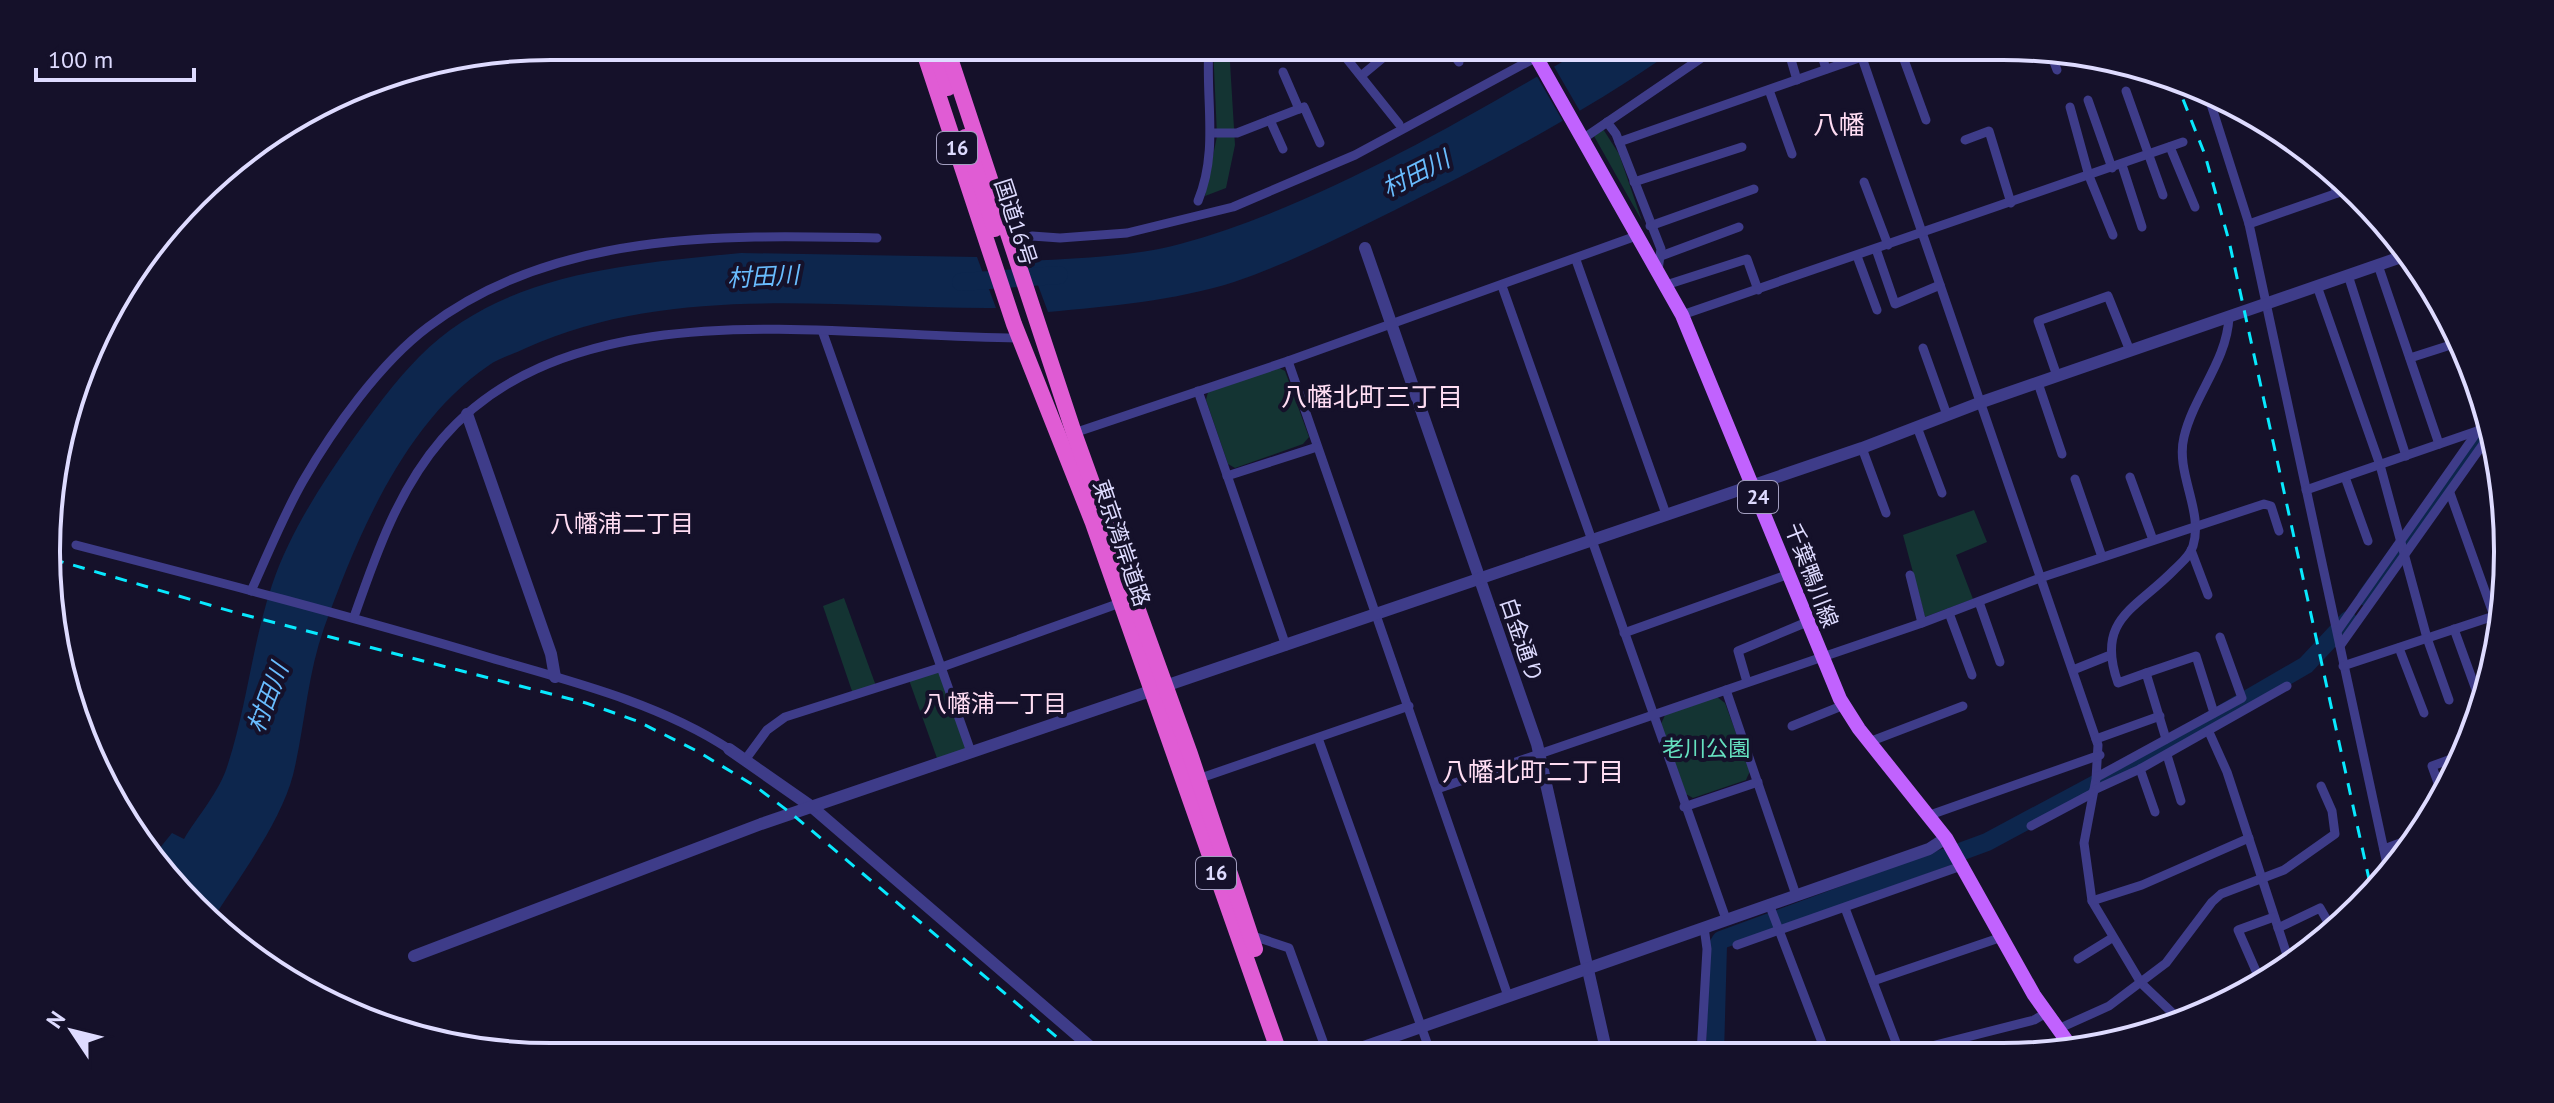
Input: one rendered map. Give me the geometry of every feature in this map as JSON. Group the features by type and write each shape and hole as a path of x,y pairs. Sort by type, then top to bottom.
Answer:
{"highway":[{"name":"東京湾岸道路","path":"928,60 1005,248 1025,327 1074,433 1276,1043"},
{"name":"国道16号","path":"939,60 1005,248"},
{"name":"東京湾岸道路","path":"950,60 1050,414 1120,603 1198,779 1288,1043"}],"main road":[{"name":"千葉鴨川線","path":"1538,60 1645,231 1844,705 1869,742 1930,815 1960,859 2046,1013 2065,1039"}],"street":[{"path":"1198,201 1204,185 1212,133 1209,60"},
{"path":"1348,60 1399,124"},
{"path":"1361,76 1380,60"},
{"path":"1005,248 1032,236 1060,238 1127,233 1233,207 1355,155 1526,60"},
{"path":"1582,134 1607,122 1698,60"},
{"path":"1791,60 1797,80"},
{"path":"1823,60 1826,69"},
{"path":"1619,142 1852,60"},
{"path":"1862,60 2096,739 2100,755 2084,843 2092,901 2141,983 2172,1013"},
{"path":"1904,60 1926,120"},
{"path":"2054,63 2057,70"},
{"path":"1283,72 1299,109"},
{"path":"1769,90 1792,154"},
{"path":"2126,91 2163,195"},
{"path":"2088,100 2142,227"},
{"path":"1212,133 1237,133 1304,107 1320,143"},
{"path":"2070,107 2089,176 2113,235"},
{"path":"2212,107 2249,224 2386,859"},
{"path":"1270,120 1283,149"},
{"path":"1607,122 1619,142 1634,182 1645,231"},
{"path":"1965,140 1989,131 2011,203"},
{"path":"1682,315 2183,142"},
{"path":"1634,182 1742,147"},
{"path":"2170,147 2195,207"},
{"path":"1864,182 1888,245"},
{"path":"1074,433 1576,260 1754,189"},
{"path":"2249,224 2337,193"},
{"path":"1660,263 1739,227"},
{"path":"251,591 302,483 341,423 410,343 429,326 475,298 551,262 636,245 786,236 877,238"},
{"name":"白金通り","path":"1365,248 1539,753 1605,1043"},
{"path":"1876,249 1895,304 1940,285"},
{"path":"1857,256 1877,310"},
{"path":"414,956 812,807 1377,616 2397,258"},
{"path":"1666,285 1747,259 1758,290"},
{"path":"1576,260 1666,514"},
{"path":"2378,265 2439,444"},
{"path":"2348,275 2406,456"},
{"path":"1502,286 1726,919"},
{"path":"2317,286 2380,465 2427,638 2449,700"},
{"path":"2057,376 2038,321 2108,296 2130,351"},
{"path":"2208,595 2191,550 2195,526 2182,466 2183,439 2217,365 2228,332 2229,317"},
{"path":"354,617 378,548 405,491 442,438 467,414 539,368 611,342 706,331 823,333 1025,327"},
{"path":"823,333 971,752"},
{"path":"2410,358 2449,346"},
{"path":"1923,348 1947,415"},
{"path":"1288,361 1508,996"},
{"path":"2038,383 2062,454"},
{"path":"1198,391 1286,646"},
{"path":"467,414 551,654 555,677"},
{"path":"1917,427 1942,493"},
{"path":"2306,490 2478,429"},
{"path":"2338,630 2479,430"},
{"path":"2340,646 2482,445"},
{"path":"1227,476 1317,447"},
{"path":"1862,448 1886,513"},
{"path":"2130,477 2153,540"},
{"path":"2345,477 2368,541"},
{"path":"2075,479 2102,557"},
{"path":"2450,493 2491,607"},
{"path":"1437,789 1922,623 2040,578 2264,504 2271,506 2279,531"},
{"path":"76,545 354,617 555,677 639,706 729,749 812,807 1086,1043"},
{"path":"2191,550 2166,578 2119,618 2108,656 2118,683 2196,656 2214,713"},
{"path":"1624,633 1789,574"},
{"path":"1910,575 1922,623"},
{"path":"1979,602 2000,662"},
{"path":"745,760 767,730 785,717 942,667 1120,603"},
{"path":"1949,613 1972,675"},
{"path":"2343,666 2490,617"},
{"path":"1747,682 1738,651 1807,622"},
{"path":"2454,629 2475,686"},
{"path":"2096,778 2242,698 2220,637"},
{"path":"2399,648 2424,713"},
{"path":"2073,670 2108,656"},
{"path":"2146,673 2166,739"},
{"path":"2031,826 2167,755 2287,686"},
{"path":"1726,690 1796,895"},
{"path":"1792,726 1844,705"},
{"path":"1198,779 1409,706"},
{"path":"1869,742 1963,706"},
{"path":"2096,739 2160,716"},
{"path":"2209,732 2249,838 2286,953"},
{"path":"1318,738 1427,1043"},
{"path":"1930,815 1938,809 2100,755"},
{"path":"2167,755 2181,801"},
{"path":"2437,780 2432,766 2447,761"},
{"path":"2140,769 2155,812"},
{"path":"1684,807 1758,782"},
{"path":"2058,1029 2109,1006 2166,963 2221,894 2262,882 2335,834 2332,811 2321,786"},
{"path":"1374,1043 1929,849 1946,838"},
{"path":"2092,901 2142,885 2249,838"},
{"path":"2384,849 2397,844"},
{"path":"1737,945 1845,908 1960,859"},
{"path":"1769,904 1822,1043"},
{"path":"1845,908 1898,1043"},
{"path":"2278,928 2320,908 2327,921"},
{"path":"2256,971 2238,930 2274,917"},
{"path":"1702,1043 1707,949 1704,927"},
{"path":"1250,935 1289,948 1324,1043"},
{"path":"1873,981 2002,937"},
{"path":"2078,959 2112,938"},
{"path":"1942,1043 2034,1020 2046,1013"}],"green space":[{"path":"1214,60 1230,60 1235,145 1226,188 1205,196 1217,136"},
{"path":"1603,129 1619,154 1642,221 1594,136"},
{"path":"1279,368 1285,371 1309,437 1303,444 1235,468 1228,464 1206,400 1208,392"},
{"path":"1974,510 1987,542 1956,555 1973,599 1925,617 1903,535"},
{"path":"844,598 876,686 853,694 823,606"},
{"path":"941,669 969,751 938,761 909,680"},
{"name":"老川公園","path":"1717,697 1725,703 1750,771 1746,780 1693,798 1686,794 1661,724 1665,715"}],"water":[{"path":"1565,60 1659,60 1577,113 1505,153 1316,249 1275,266 1234,282 1188,294 1048,312 1029,261 1143,252 1232,228 1338,184"},
{"path":"741,253 977,257 996,308 817,304 698,307 639,314 582,327 488,366 458,390 432,418 408,450 368,520 318,646 287,794 257,851 218,912 160,848 172,833 184,839 219,786 240,722 259,630 279,566 317,493 351,442 419,357 452,329 489,306 570,277 656,262"}],"pier":[{"path":"1552,63 1581,113 1564,123 1535,73"}],"waterway":[{"name":"村田川","path":"961,282 1059,275"},
{"path":"2366,597 2481,439"},
{"path":"1715,1043 1718,945 1721,940 1987,842 2170,744 2306,665 2348,620"}],"railway":[{"path":"2181,93 2205,155 2229,241 2369,879"},
{"path":"60,561 237,613 586,703 637,721 697,751 755,786 1064,1043"}],"district":[{"name":"八幡","path":"1839,125"},
{"name":"八幡北町三丁目","path":"1372,397"},
{"name":"八幡浦二丁目","path":"622,524"},
{"name":"八幡浦一丁目","path":"995,704"},
{"name":"八幡北町二丁目","path":"1533,772"}]}
